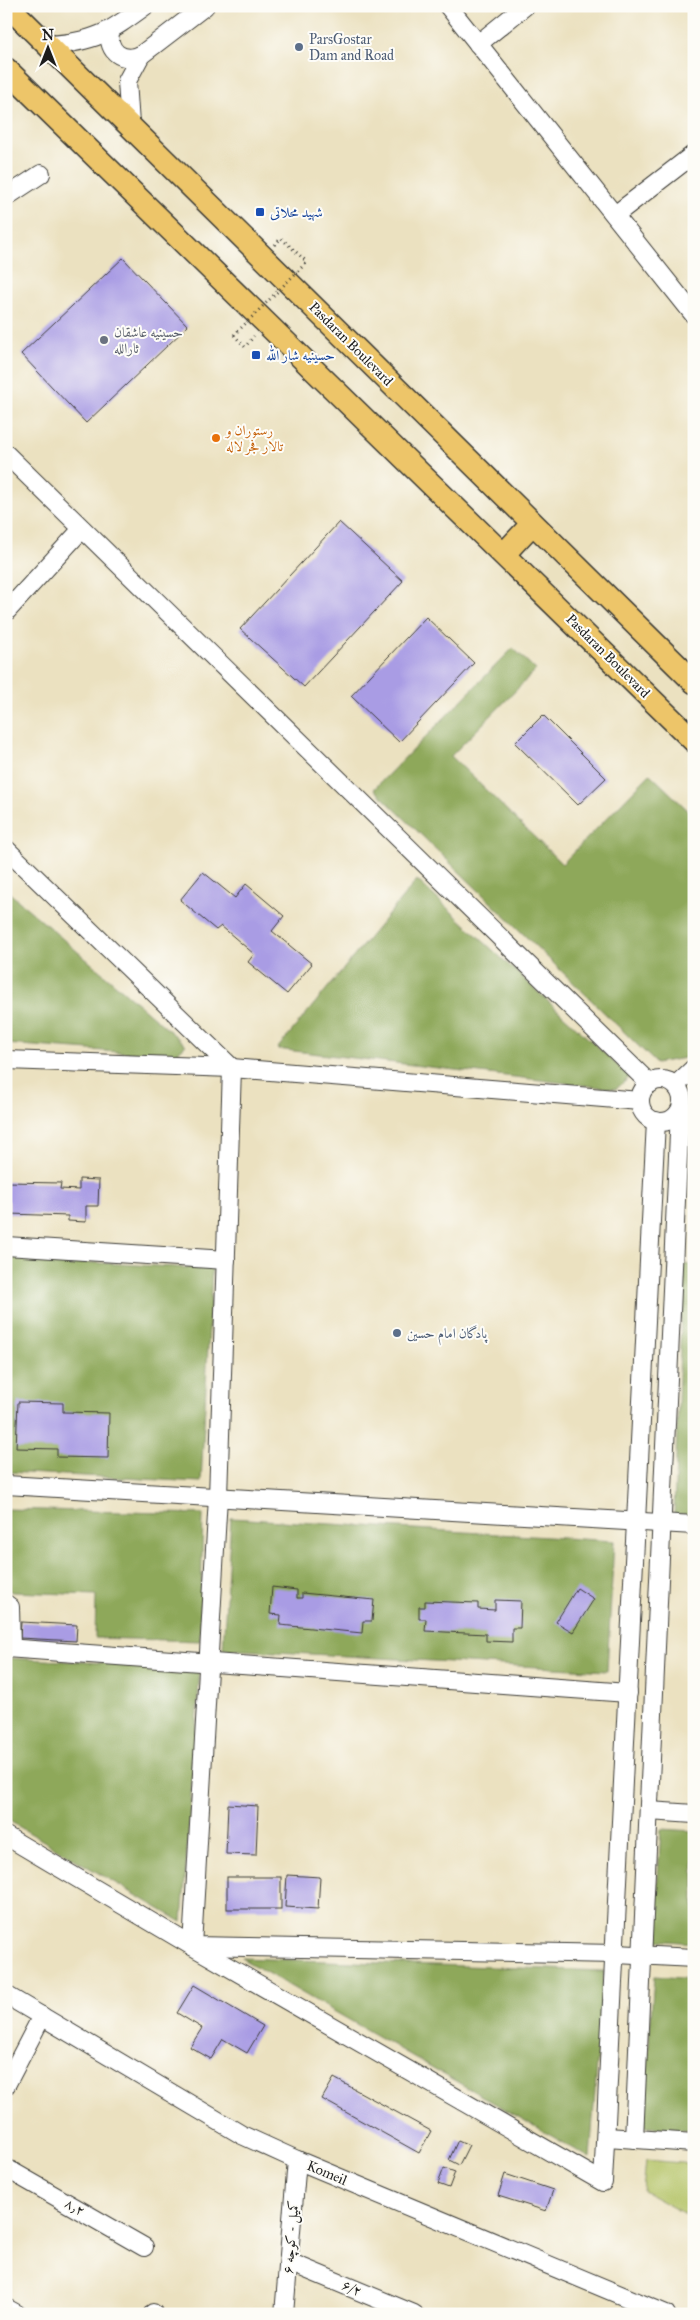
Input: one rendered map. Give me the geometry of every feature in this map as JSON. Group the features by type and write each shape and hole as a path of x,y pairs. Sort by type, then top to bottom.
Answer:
{"main road":[{"name":"Pasdaran Boulevard","path":"8,6 130,124 532,524 694,682"},
{"name":"Pasdaran Boulevard","path":"6,69 694,741"},
{"path":"504,554 532,524"}],"street":[{"path":"49,45 78,43 110,32 145,6"},
{"path":"110,32 109,40 117,55 133,58 141,55 205,6"},
{"path":"448,6 694,315"},
{"path":"478,44 525,6"},
{"path":"130,124 126,81 141,55"},
{"path":"615,216 694,154"},
{"path":"6,198 41,174"},
{"path":"6,454 650,1084"},
{"path":"6,612 82,528"},
{"path":"6,849 232,1068 218,1498 192,1946"},
{"path":"6,1060 232,1068 640,1101"},
{"path":"676,1086 694,1068"},
{"path":"634,2139 682,1098 676,1086 663,1080 650,1084 642,1094 640,1101 645,1114 656,1121 670,1120 680,1111"},
{"path":"6,1836 192,1946 603,2182 607,2137 656,1121"},
{"path":"6,1246 226,1260"},
{"path":"6,1485 694,1524"},
{"path":"6,1604 10,1606 9,1648 628,1693"},
{"path":"649,1811 694,1814"},
{"path":"192,1946 616,1954 694,1958"},
{"name":"Komeil","path":"6,1996 242,2135 297,2160 659,2312"},
{"path":"6,2085 42,2016"},
{"path":"607,2137 694,2143"},
{"name":"کمیل - کوچه ۶","path":"284,2314 297,2160"},
{"name":"۸٫۲","path":"6,2168 144,2247"},
{"name":"۶/۲","path":"289,2262 414,2314"},
{"path":"6,2308 17,2314"}],"path":[{"path":"245,346 234,335 307,262 281,238"}],"green space":[{"path":"513,648 536,670 451,756 562,864 650,774 694,816 694,1049 685,1058 656,1063 374,789"},
{"path":"417,880 630,1077 616,1089 277,1049"},
{"path":"6,890 186,1045 174,1056 6,1044"},
{"path":"6,1258 212,1269 201,1482 6,1472"},
{"path":"683,1264 694,1265 694,1514 674,1514"},
{"path":"6,1509 203,1514 200,1641 95,1638 96,1595 12,1592 6,1589"},
{"path":"231,1518 614,1541 607,1671 223,1649"},
{"path":"6,1658 200,1668 182,1922 6,1819"},
{"path":"661,1829 694,1831 694,1943 654,1940"},
{"path":"241,1958 604,1971 590,2158"},
{"path":"654,1976 694,1979 694,2130 643,2127"},
{"path":"646,2160 694,2164 694,2219 643,2191"}],"building":[{"name":"حسینیه عاشقان ثارالله","path":"123,258 188,326 86,423 21,354"},
{"path":"339,522 403,581 304,687 240,629"},
{"path":"426,617 474,663 399,742 351,696"},
{"path":"543,715 606,778 578,805 515,743"},
{"path":"203,872 235,898 246,884 284,916 272,931 312,964 287,994 248,962 254,954 221,926 216,930 180,900"},
{"path":"79,1179 99,1180 98,1206 86,1206 86,1222 68,1221 68,1216 9,1214 9,1201 6,1201 6,1182 61,1183 60,1189 79,1190"},
{"path":"18,1402 63,1403 63,1412 109,1413 108,1458 57,1457 57,1449 16,1448"},
{"path":"272,1587 297,1590 297,1598 302,1598 302,1593 374,1600 372,1621 363,1621 362,1633 280,1625 281,1615 270,1614"},
{"path":"577,1588 594,1599 573,1632 556,1622"},
{"path":"495,1600 521,1601 520,1628 512,1628 512,1642 486,1641 486,1634 425,1631 426,1619 419,1619 419,1607 425,1607 425,1601 478,1603 478,1609 495,1610"},
{"path":"21,1622 77,1625 76,1641 20,1638"},
{"path":"228,1804 258,1806 256,1855 226,1854"},
{"path":"287,1875 320,1877 318,1909 285,1907"},
{"path":"227,1877 281,1877 281,1909 227,1909"},
{"path":"194,1985 263,2026 247,2053 223,2039 211,2059 190,2047 202,2028 177,2013"},
{"path":"334,2078 431,2131 419,2153 322,2099"},
{"path":"458,2140 469,2145 459,2165 449,2160"},
{"path":"444,2168 455,2172 449,2188 438,2184"},
{"path":"505,2174 553,2190 546,2211 498,2196"}],"place":[{"name":"ParsGostar Dam and Road","path":"299,47"},
{"name":"شهید محلاتی","path":"260,212"},
{"name":"حسینیه عاشقان ثارالله","path":"104,340"},
{"name":"حسینیه شار الله","path":"256,355"},
{"name":"رستوران و تالار فجر لاله","path":"216,438"},
{"name":"پادگان امام حسین","path":"397,1333"}]}
